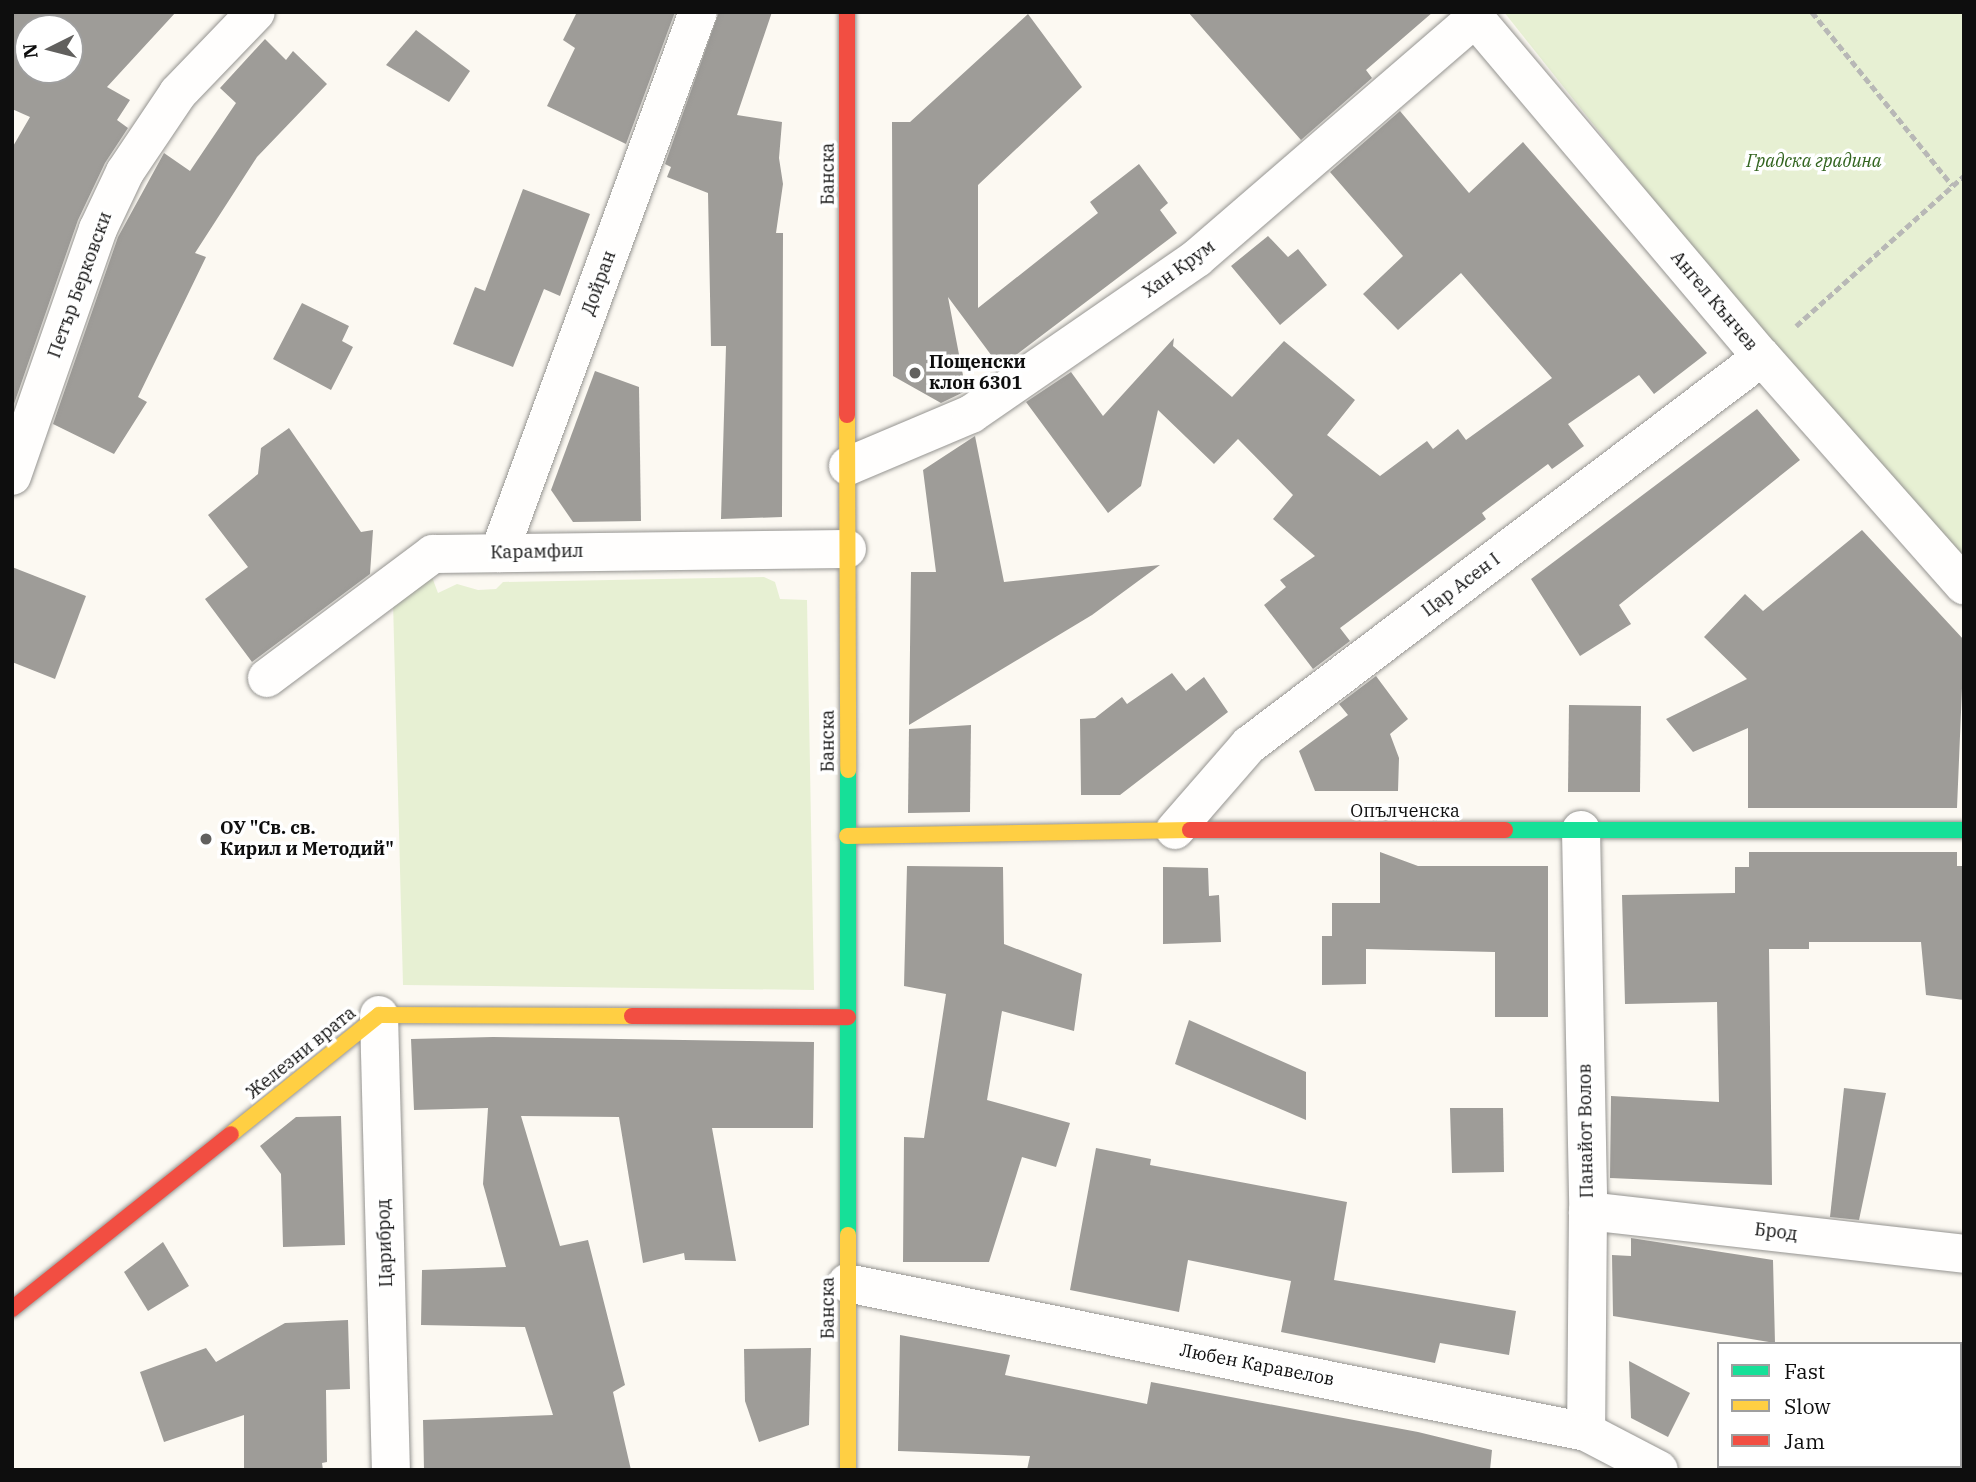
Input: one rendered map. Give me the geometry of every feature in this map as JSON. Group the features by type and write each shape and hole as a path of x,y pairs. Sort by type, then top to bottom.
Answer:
{"street":[{"name":"Петър Берковски","path":"12,476 98,229 125,172 178,93 256,12"},
{"name":"Дойран","path":"499,553 698,12"},
{"name":"Банска","path":"847,12 848,1470"},
{"name":"Хан Крум","path":"848,466 971,414 1197,258 1473,15"},
{"name":"Ангел Кънчев","path":"1473,15 1762,357 1964,585"},
{"name":"Цар Асен I","path":"1175,830 1250,745 1762,357"},
{"name":"Карамфил","path":"267,678 433,554 847,549"},
{"name":"Опълченска","path":"847,835 1175,830 1964,830"},
{"name":"Панайот Волов","path":"1581,830 1588,1211 1586,1432"},
{"name":"Железни врата","path":"12,1309 379,1015 848,1017"},
{"name":"Цариброд","path":"379,1015 391,1470"},
{"name":"Брод","path":"1588,1211 1964,1254"},
{"name":"Любен Каравелов","path":"847,1283 1586,1432 1659,1470"}],"path":[{"path":"1811,12 1952,186"},
{"path":"1762,357 1964,176"}],"green space":[{"name":"Градска градина","path":"1504,12 1964,12 1964,565 1768,344"},
{"path":"432,577 438,593 457,584 478,590 496,589 503,582 764,577 775,582 780,599 807,600 814,990 403,985 393,602"}],"building":[{"path":"12,12 176,12 107,87 130,100 117,120 128,128 105,163 78,220 14,404 12,148 30,117 12,109"},
{"path":"577,12 675,12 626,144 547,106 575,48 563,40"},
{"path":"719,12 772,12 737,115 782,122 779,158 783,184 776,233 783,233 782,517 721,519 726,346 711,346 708,193 667,177 671,167 665,164"},
{"path":"1188,12 1433,12 1366,70 1372,78 1301,140"},
{"path":"1028,14 1082,87 978,185 978,308 1098,213 1090,202 1139,164 1168,203 1160,210 1177,233 1000,367 948,297 966,391 941,403 893,376 892,122 910,122"},
{"path":"416,30 470,71 449,102 386,65"},
{"path":"265,39 286,60 293,51 327,84 257,157 195,253 206,257 138,397 147,402 114,454 53,424 118,237 164,153 190,171 236,103 220,88"},
{"path":"1400,111 1469,193 1523,142 1707,353 1654,394 1639,375 1568,424 1584,446 1552,469 1548,464 1482,513 1486,519 1340,628 1350,641 1313,669 1264,605 1286,587 1280,580 1315,556 1273,519 1293,495 1238,439 1214,464 1158,410 1141,486 1108,513 1026,402 1071,372 1103,416 1174,338 1173,346 1232,397 1284,341 1355,400 1327,435 1380,476 1427,441 1433,449 1458,429 1466,440 1552,378 1461,273 1398,330 1363,294 1403,256 1330,172"},
{"path":"523,189 590,214 560,296 544,289 513,367 453,344 475,287 485,291"},
{"path":"1268,236 1288,257 1298,249 1327,285 1280,325 1231,266"},
{"path":"302,303 349,326 342,341 353,347 331,390 273,359"},
{"path":"595,371 639,387 641,521 573,522 551,490"},
{"path":"1757,409 1800,460 1619,605 1631,624 1580,656 1531,579"},
{"path":"289,428 361,532 373,530 370,574 252,662 205,599 248,567 208,515 258,474 261,448"},
{"path":"975,436 1004,582 1160,565 1092,615 909,725 911,572 936,572 923,470"},
{"path":"1862,530 1964,640 1957,808 1748,808 1748,728 1693,752 1666,719 1747,679 1704,637 1745,594 1763,611"},
{"path":"12,567 86,596 55,679 12,662"},
{"path":"1172,673 1186,691 1204,677 1228,712 1120,795 1081,795 1080,719 1095,718 1122,697 1127,704"},
{"path":"1376,676 1408,719 1390,734 1399,758 1398,791 1315,791 1299,751 1348,715 1339,704"},
{"path":"1569,705 1641,706 1640,792 1568,792"},
{"path":"971,725 970,812 908,813 909,729"},
{"path":"1380,852 1418,866 1548,866 1548,1017 1495,1017 1495,952 1366,949 1366,984 1322,985 1322,936 1332,936 1332,903 1380,903"},
{"path":"1749,852 1957,852 1957,866 1964,866 1964,1000 1926,995 1921,942 1809,942 1809,949 1769,949 1772,1185 1610,1178 1611,1096 1719,1102 1717,1002 1625,1004 1622,895 1735,893 1735,867 1749,867"},
{"path":"907,866 1003,867 1004,944 1082,974 1074,1031 1002,1011 987,1100 1070,1123 1056,1167 1022,1157 989,1262 903,1262 904,1137 924,1138 946,994 904,986"},
{"path":"1163,867 1208,868 1209,896 1219,895 1221,942 1163,944"},
{"path":"1189,1020 1306,1072 1306,1120 1175,1064"},
{"path":"493,1037 814,1042 813,1128 712,1128 736,1261 685,1260 684,1253 643,1263 619,1117 521,1116 560,1246 588,1240 625,1385 613,1392 631,1470 424,1470 423,1420 553,1415 525,1327 421,1325 422,1270 506,1267 483,1184 488,1108 414,1110 411,1039"},
{"path":"1844,1088 1886,1093 1859,1220 1830,1217"},
{"path":"1450,1108 1503,1108 1504,1172 1452,1173"},
{"path":"341,1116 345,1245 283,1247 281,1174 260,1146 296,1117"},
{"path":"1096,1148 1151,1159 1150,1165 1347,1202 1334,1280 1516,1311 1509,1355 1440,1343 1435,1363 1281,1332 1291,1281 1188,1260 1179,1312 1070,1290"},
{"path":"1631,1238 1773,1260 1775,1342 1613,1316 1612,1255 1631,1256"},
{"path":"163,1242 189,1286 148,1311 124,1272"},
{"path":"348,1320 350,1389 326,1390 327,1462 322,1463 323,1470 244,1470 244,1415 164,1442 140,1372 206,1348 216,1362 285,1323"},
{"path":"900,1335 1010,1355 1005,1375 1147,1404 1151,1382 1418,1432 1492,1450 1490,1470 1027,1470 1030,1456 898,1451"},
{"path":"811,1348 809,1425 759,1442 745,1401 744,1349"},
{"path":"1629,1361 1690,1393 1668,1437 1631,1418"}],"traffic: fast":[{"path":"848,770 848,1235"},
{"path":"1505,830 1964,830"}],"traffic: slow":[{"path":"847,415 848,770"},
{"path":"847,836 1190,830"},
{"path":"231,1134 379,1015 632,1016"},
{"path":"848,1235 848,1470"}],"traffic: jam":[{"path":"847,12 847,415"},
{"path":"1190,830 1505,830"},
{"path":"632,1016 848,1017"},
{"path":"12,1309 231,1134"}],"place":[{"name":"Пощенски клон 6301","path":"915,373"},
{"name":"ОУ \"Св. св. Кирил и Методий\"","path":"206,839"}]}
